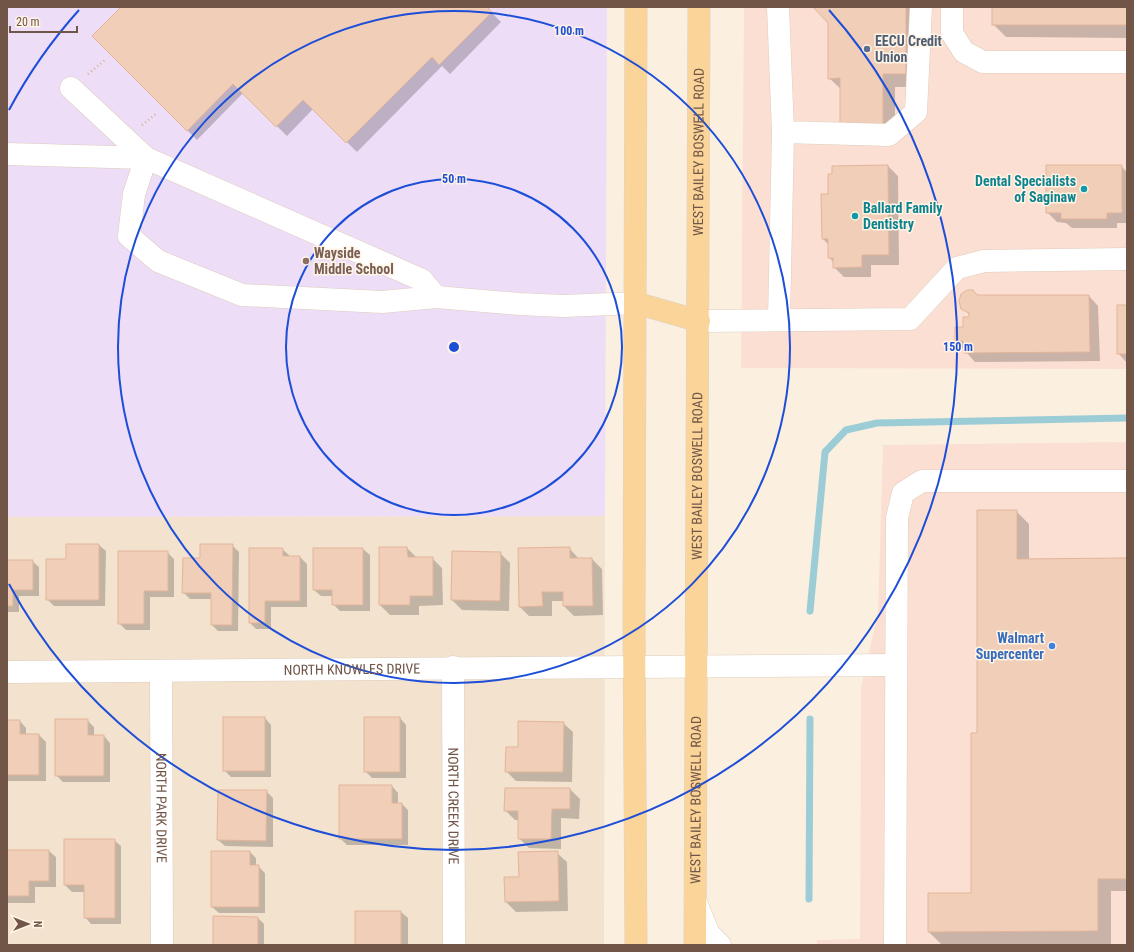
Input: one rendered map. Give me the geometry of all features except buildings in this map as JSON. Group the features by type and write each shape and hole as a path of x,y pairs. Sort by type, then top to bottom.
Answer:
{"main road":[{"path":"636,7 634,666 636,945"},
{"name":"WEST BAILEY BOSWELL ROAD","path":"695,945 694,898 699,321 699,7"},
{"path":"636,303 699,321"}],"street":[{"path":"778,7 783,132 779,320"},
{"path":"783,132 889,135 916,112 921,7"},
{"path":"952,7 952,33 964,52 983,62 1127,62"},
{"path":"72,88 146,158 422,280 436,298"},
{"path":"7,154 146,158"},
{"path":"146,158 134,194 129,236 158,261 242,295 382,302 436,298 563,306 636,303"},
{"path":"699,321 910,319 957,268 984,261 1127,260"},
{"path":"896,945 897,518 903,494 922,481 1127,481"},
{"name":"NORTH KNOWLES DRIVE","path":"7,672 161,672 697,665 896,665"},
{"name":"NORTH CREEK DRIVE","path":"453,667 454,945"},
{"name":"NORTH PARK DRIVE","path":"161,672 162,945"},
{"path":"694,898 709,934 720,945"}],"shaded area":[{"name":"Wayside Middle School","path":"7,7 607,7 605,516 7,517"},
{"path":"744,7 1127,7 1127,369 741,368"},
{"path":"1127,442 1127,945 817,945 817,940 860,939 861,687 878,613 883,445"},
{"path":"605,516 604,945 7,945 7,517"}],"waterway":[{"path":"810,611 825,452 846,430 877,423 1127,418"},
{"path":"809,899 810,719"}],"place":[{"name":"EECU Credit Union","path":"867,49"},
{"name":"Dental Specialists of Saginaw","path":"1084,189"},
{"name":"Ballard Family Dentistry","path":"855,216"},
{"name":"Wayside Middle School","path":"306,261"},
{"name":"Walmart Supercenter","path":"1052,646"}]}
